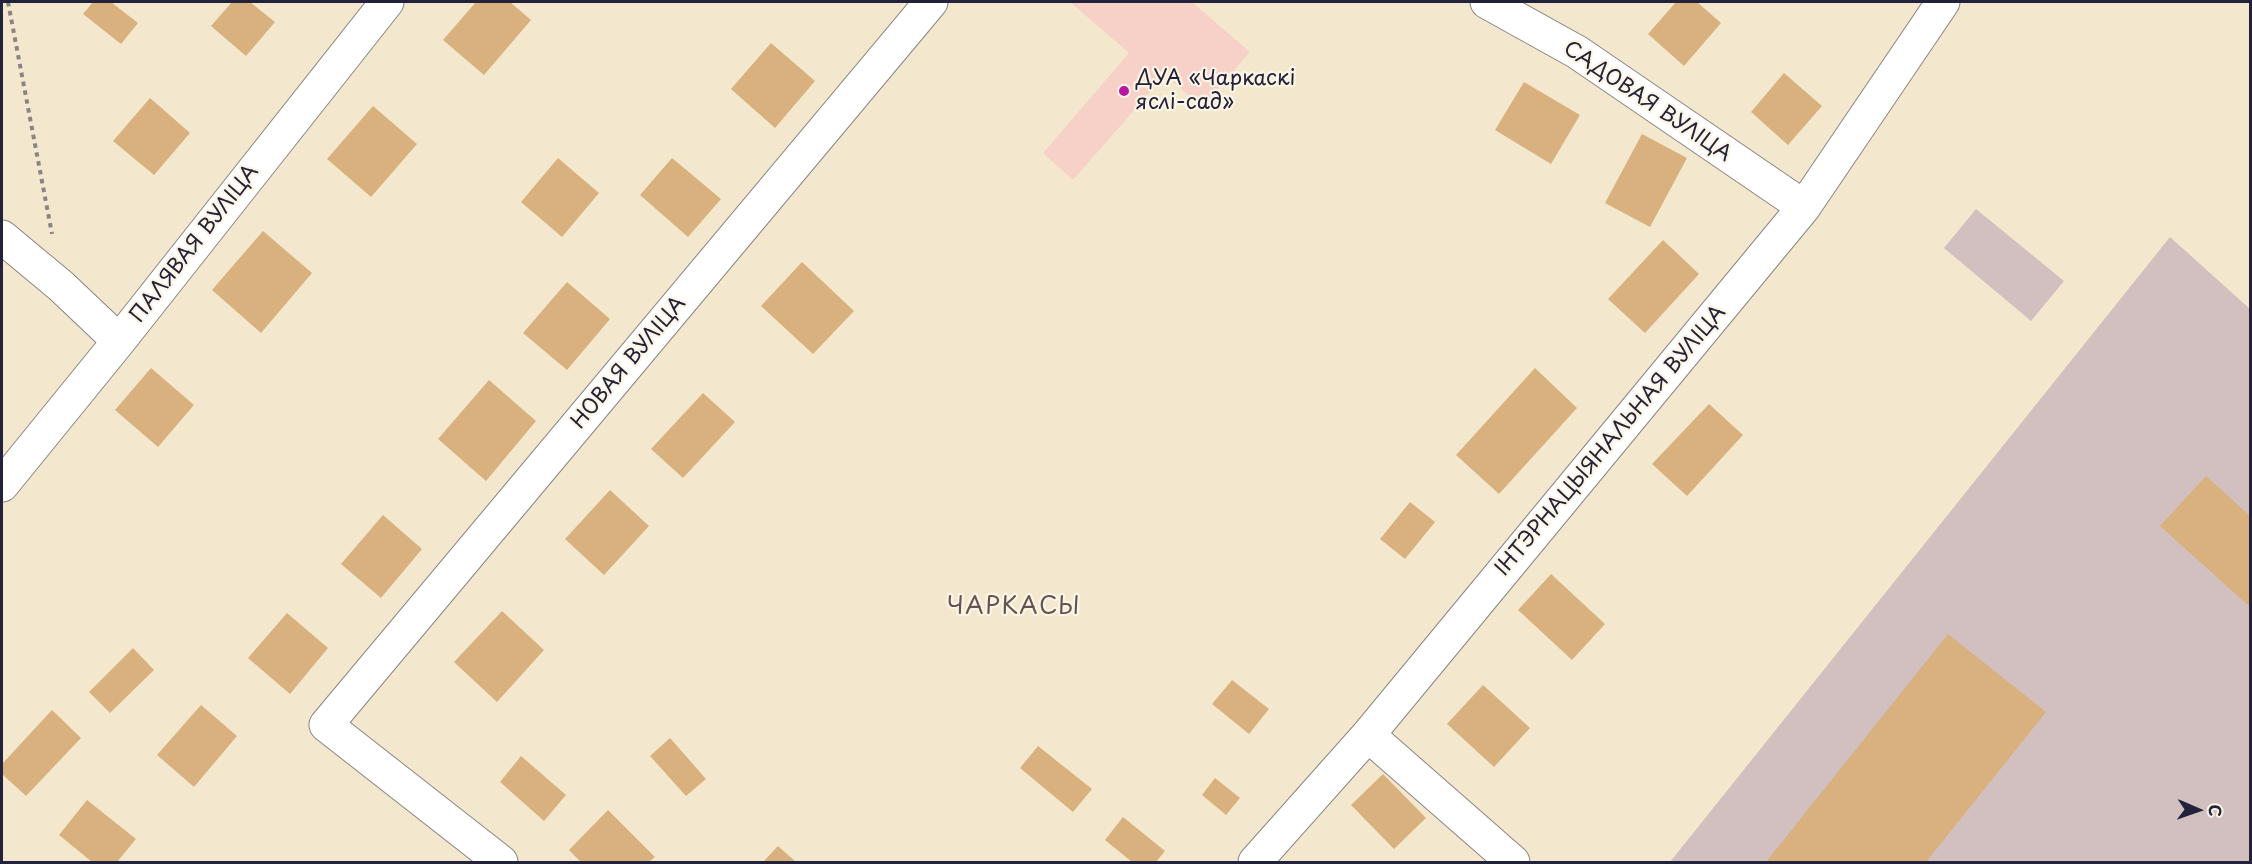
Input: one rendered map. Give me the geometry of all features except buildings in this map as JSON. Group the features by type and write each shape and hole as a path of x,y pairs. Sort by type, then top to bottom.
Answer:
{"street":[{"name":"ПАЛЯВАЯ ВУЛІЦА","path":"2,485 387,2"},
{"name":"НОВАЯ ВУЛІЦА","path":"500,862 326,725 931,2"},
{"name":"САДОВАЯ ВУЛІЦА","path":"1487,2 1577,52 1804,207"},
{"name":"ІНТЭРНАЦЫЯНАЛЬНАЯ ВУЛІЦА","path":"1255,862 1368,735 1804,207 1943,2"},
{"path":"2,237 62,286 119,341"},
{"path":"1368,735 1513,862"}],"path":[{"path":"8,2 62,286"}],"shaded area":[{"name":"ДУА «Чаркаскі яслі-сад»","path":"1070,2 1192,2 1250,52 1202,107 1165,75 1073,180 1043,153 1129,53"},
{"path":"1976,209 2064,281 2031,321 1944,248"},
{"path":"2170,237 2250,309 2250,862 1670,862"}],"place":[{"name":"ДУА «Чаркаскі яслі-сад»","path":"1124,91"}],"district":[{"name":"ЧАРКАСЫ","path":"1014,607"}]}
